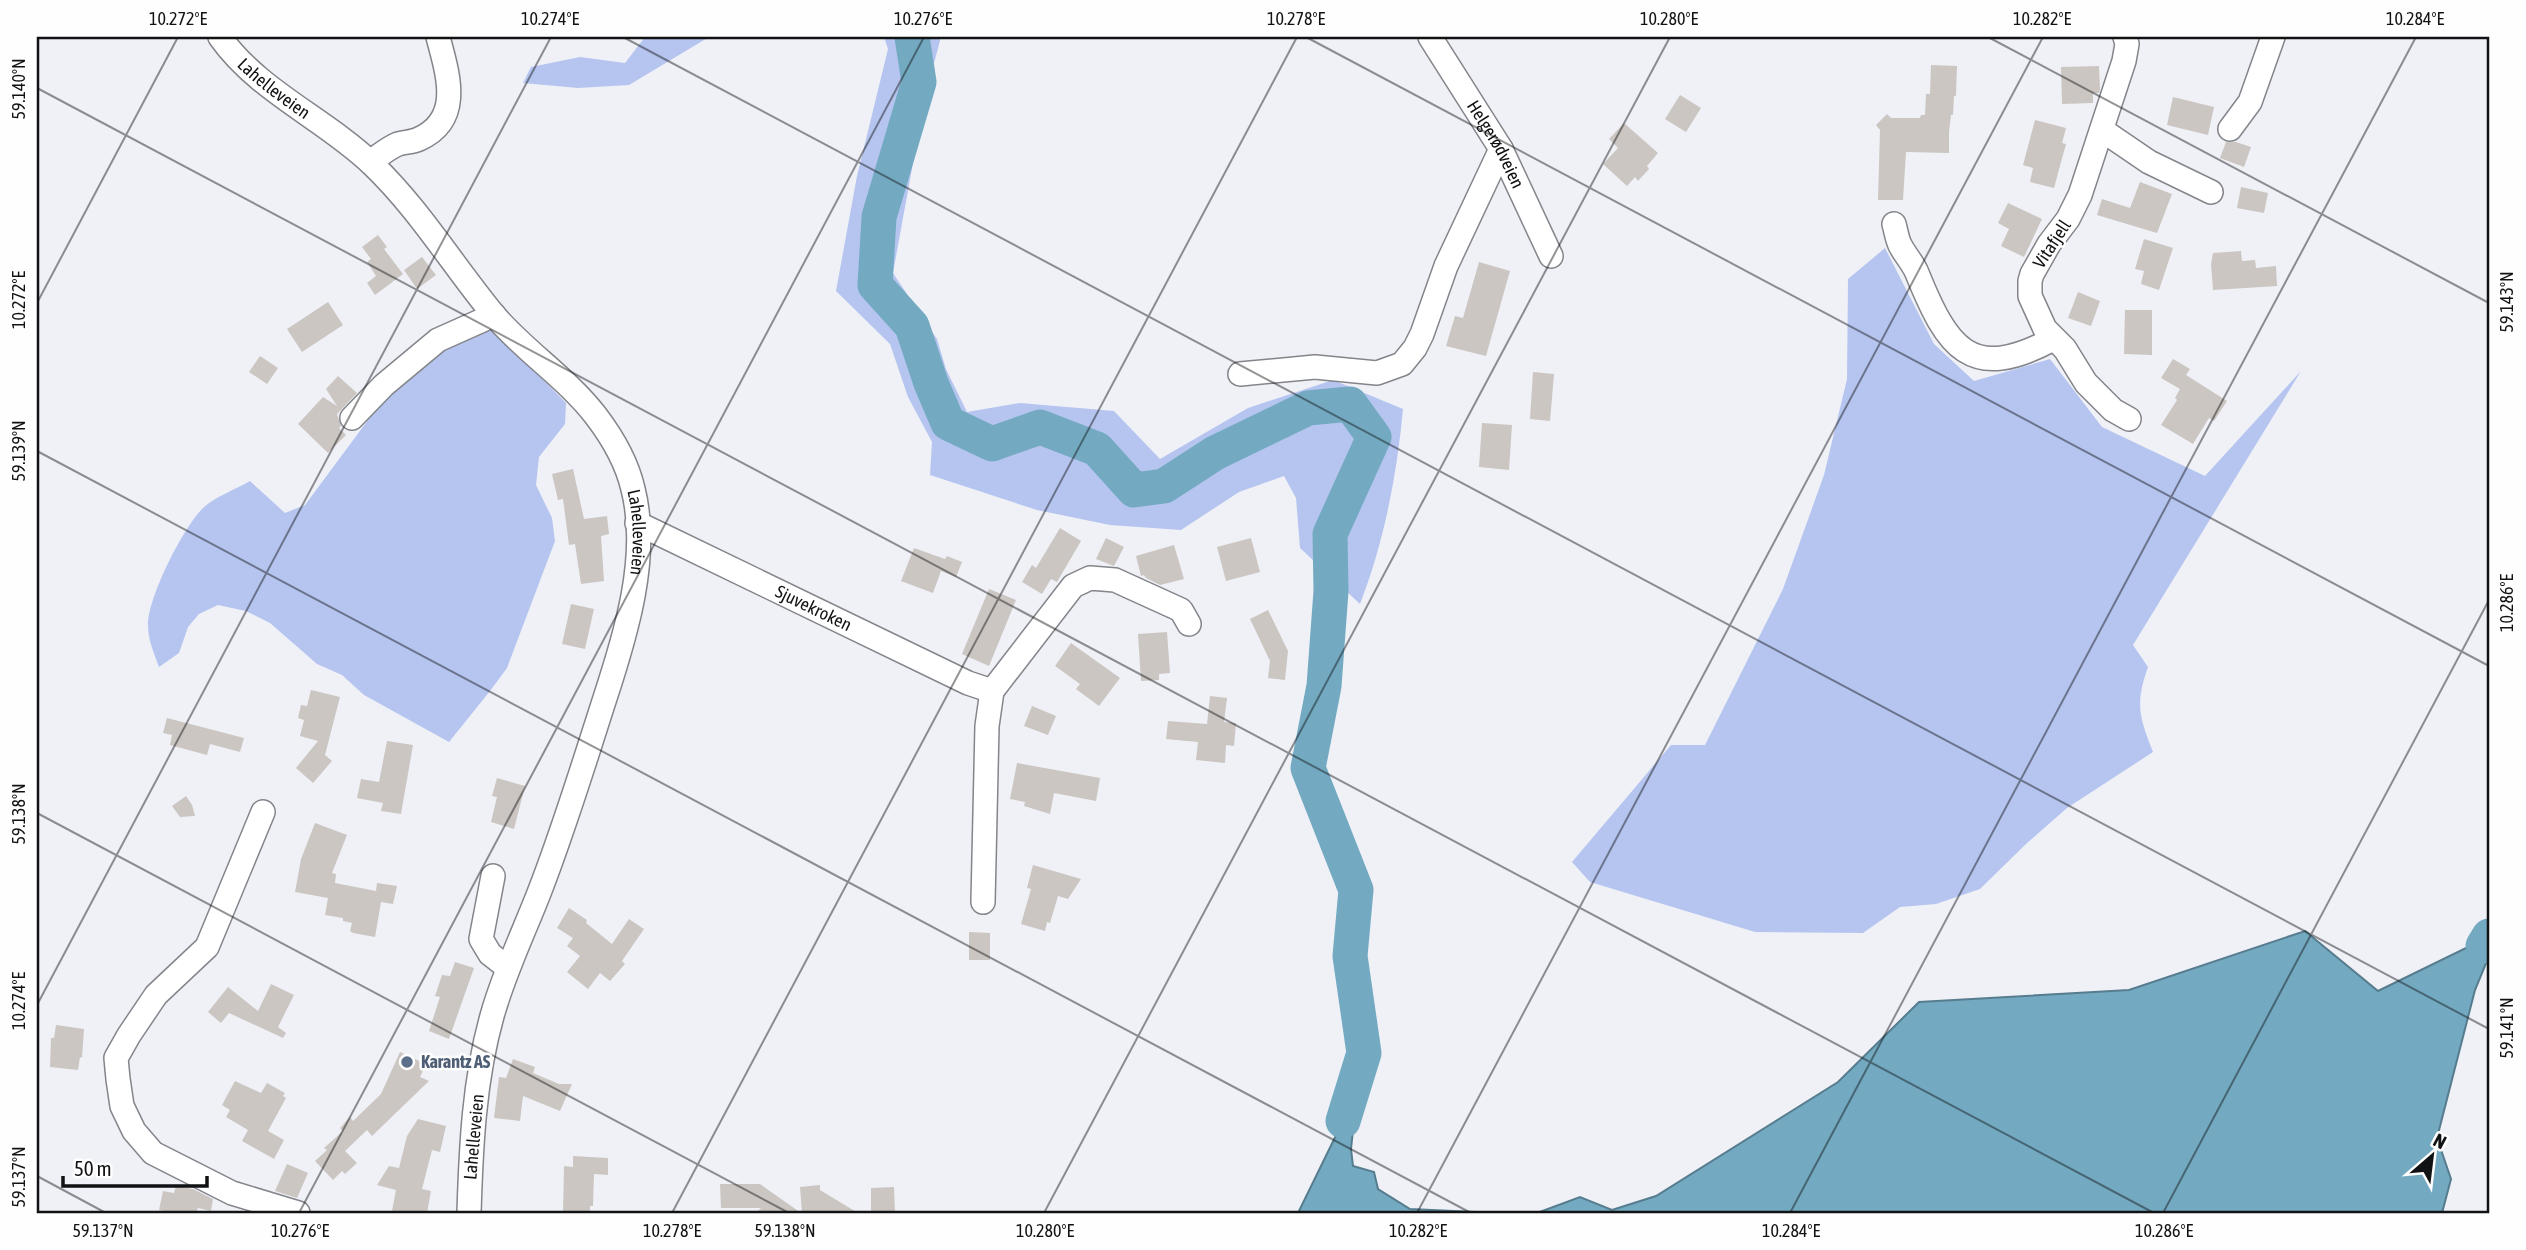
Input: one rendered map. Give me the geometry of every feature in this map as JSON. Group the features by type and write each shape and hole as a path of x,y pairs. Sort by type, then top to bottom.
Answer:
{"street":[{"name":"Lahelleveien","path":"220,37 256,76 370,162 408,202 494,315 594,413 624,463 634,490 638,561 633,599 615,666 566,820 492,1014 474,1114 468,1213"},
{"path":"370,162 397,145 419,139 442,121 450,99 450,85 438,37"},
{"name":"Helgerødveien","path":"1430,37 1501,149 1551,256"},
{"name":"Vitafjell","path":"2125,37 2127,44 2124,61 2080,195 2068,219 2049,244 2030,281 2030,296 2053,339 2065,349 2086,383 2113,410 2129,419"},
{"path":"2230,128 2250,102 2273,37"},
{"path":"2102,130 2150,162 2211,192"},
{"path":"1240,374 1315,367 1377,373 1402,364 1422,334 1460,234 1501,149"},
{"path":"1894,224 1900,245 1914,268 1939,323 1954,342 1965,350 1979,357 2007,359 2053,339"},
{"path":"352,418 384,385 438,340 494,315"},
{"name":"Sjuvekroken","path":"637,523 968,683 992,691"},
{"path":"983,902 987,726 992,691 1073,586 1090,578 1115,580 1181,610 1189,624"},
{"path":"263,812 207,947 156,995 116,1058 122,1106 134,1131 153,1153 232,1193 298,1213"},
{"path":"493,876 481,939 490,954 508,968"}],"shaded area":[{"path":"645,37 709,37 629,85 578,88 523,83 531,67 580,57 625,63"},
{"path":"884,37 941,37 925,97 893,273 937,339 946,369 967,412 1020,403 1114,411 1160,459 1248,408 1333,380 1403,409 1388,508 1376,557 1360,604 1300,548 1296,498 1284,476 1239,492 1181,530 1110,525 1037,510 930,475 932,442 908,397 890,344 836,291 857,176 888,49"},
{"path":"1885,248 1934,344 1974,381 2050,359 2102,427 2205,476 2301,371 2133,645 2148,667 2141,691 2140,710 2153,752 2067,808 1980,889 1936,904 1900,907 1863,933 1755,932 1590,882 1572,862 1671,745 1705,745 1783,589 1824,475 1847,379 1848,279"},
{"path":"490,325 566,403 565,424 539,457 536,485 552,518 555,541 507,668 449,742 364,695 342,675 317,664 270,623 246,611 218,605 199,614 188,627 179,653 159,667 148,625 154,598 168,564 186,531 203,508 250,481 285,513 305,505 374,412 435,351"},
{"path":"2305,931 2378,991 2468,947 2483,946 2489,956 2475,990 2437,1138 2451,1179 2442,1213 1537,1213 1580,1197 1612,1210 1656,1196 1838,1082 1919,1002 2129,990"},
{"path":"1343,1121 1354,1121 1351,1149 1353,1166 1374,1172 1378,1189 1410,1209 1497,1213 1298,1213"}],"building":[{"path":"1931,65 1957,66 1949,153 1906,152 1903,200 1878,200 1880,130 1876,125 1887,114 1891,118 1920,118 1925,115 1926,94 1930,94"},
{"path":"2099,66 2100,90 2099,93 2093,93 2093,103 2062,104 2061,67"},
{"path":"1680,95 1701,108 1686,132 1665,119"},
{"path":"2173,97 2214,107 2208,135 2167,125"},
{"path":"2035,120 2066,128 2062,143 2066,144 2054,188 2030,182 2033,168 2023,165"},
{"path":"1624,123 1658,153 1638,181 1635,177 1627,186 1603,164 1618,148 1609,139"},
{"path":"2226,142 2251,147 2244,167 2220,158"},
{"path":"2140,182 2172,194 2157,233 2097,215 2102,199 2130,208"},
{"path":"2241,187 2268,193 2264,213 2237,208"},
{"path":"2008,203 2042,219 2024,257 2001,246 2009,229 1998,223"},
{"path":"378,235 387,247 384,249 403,274 375,295 367,283 376,276 367,262 371,259 362,247"},
{"path":"2144,239 2173,248 2159,290 2141,284 2144,271 2135,269"},
{"path":"2241,251 2242,261 2255,260 2256,268 2276,266 2277,286 2213,290 2213,253"},
{"path":"422,257 436,275 417,289 404,270"},
{"path":"1479,262 1510,271 1486,356 1446,346 1455,316 1463,318"},
{"path":"2078,292 2100,301 2091,326 2068,318"},
{"path":"328,302 343,325 302,352 287,329"},
{"path":"2125,310 2152,310 2152,355 2124,354"},
{"path":"260,356 278,368 267,384 249,372"},
{"path":"2173,359 2190,369 2186,375 2227,401 2214,421 2209,418 2193,444 2161,425 2177,400 2175,398 2180,389 2161,378"},
{"path":"1533,372 1554,374 1550,421 1530,419"},
{"path":"338,376 357,393 337,414 341,426 339,428 346,435 328,453 298,424 323,397 337,406 326,389"},
{"path":"1482,423 1512,425 1509,470 1479,467"},
{"path":"573,469 584,519 607,516 609,534 601,536 604,581 581,584 575,544 569,545 563,499 558,500 552,474"},
{"path":"1060,528 1081,541 1057,582 1051,579 1042,594 1022,582 1032,565 1036,568"},
{"path":"1106,538 1124,547 1114,566 1096,559"},
{"path":"1251,538 1260,572 1226,581 1217,547"},
{"path":"1174,545 1184,579 1160,585 1144,575 1141,576 1136,556"},
{"path":"914,548 962,562 956,577 941,571 933,593 901,581"},
{"path":"989,589 1016,600 989,666 962,654"},
{"path":"571,604 594,609 585,649 562,644"},
{"path":"1268,610 1288,651 1285,680 1268,678 1270,661 1250,619"},
{"path":"1167,632 1170,673 1159,674 1159,680 1141,681 1138,634"},
{"path":"1071,643 1120,678 1099,706 1076,689 1080,684 1055,666"},
{"path":"311,690 340,697 325,755 332,761 313,783 296,768 318,741 300,736 304,720 298,718 301,705 307,706"},
{"path":"1210,696 1227,698 1224,722 1236,723 1234,746 1226,745 1225,763 1196,760 1198,742 1166,739 1168,721 1207,724"},
{"path":"1032,706 1056,716 1048,735 1024,726"},
{"path":"167,718 244,738 240,752 210,744 207,755 170,745 172,735 163,733"},
{"path":"387,741 413,745 401,814 381,811 383,803 357,798 361,779 379,782"},
{"path":"1017,763 1100,778 1096,801 1054,793 1050,814 1024,806 1025,802 1010,799"},
{"path":"497,778 525,786 514,829 491,822 497,797 492,796"},
{"path":"186,796 195,816 180,817 172,806"},
{"path":"315,823 347,835 332,873 336,874 335,883 376,891 377,883 397,886 393,904 381,902 375,937 353,933 350,931 352,923 343,921 343,918 325,915 328,898 295,892 301,859"},
{"path":"1033,865 1081,879 1068,899 1058,896 1045,931 1021,924 1031,889 1027,888"},
{"path":"569,908 587,920 586,923 612,944 629,919 644,929 622,961 625,964 610,981 600,973 588,989 567,972 580,956 567,946 573,938 557,928"},
{"path":"969,932 990,933 990,960 969,960"},
{"path":"455,962 474,968 449,1039 429,1031 440,997 435,996 442,975 450,976"},
{"path":"271,984 294,995 278,1027 286,1033 283,1038 229,1013 221,1023 208,1012 228,987 258,1011"},
{"path":"56,1025 84,1029 82,1058 80,1057 78,1070 50,1067 51,1038 54,1038"},
{"path":"400,1052 426,1064 420,1077 429,1081 372,1136 367,1130 345,1151 357,1163 345,1174 342,1171 333,1180 315,1161 327,1150 324,1148 343,1131 340,1128 350,1117 353,1121 381,1094"},
{"path":"513,1059 535,1067 533,1073 559,1084 572,1084 560,1111 523,1096 520,1121 494,1118 499,1077 506,1078"},
{"path":"235,1081 261,1093 267,1083 285,1093 283,1096 286,1098 268,1131 284,1140 274,1159 242,1141 248,1130 226,1117 230,1110 222,1105"},
{"path":"418,1119 446,1126 440,1152 432,1150 422,1189 431,1191 427,1213 392,1211 396,1190 377,1185 389,1166 399,1168 407,1136"},
{"path":"573,1156 608,1158 608,1175 594,1174 593,1206 590,1206 590,1213 563,1213 564,1166 573,1167"},
{"path":"287,1164 308,1173 297,1198 275,1191"},
{"path":"720,1184 760,1184 801,1213 756,1213 761,1208 721,1208"},
{"path":"820,1185 820,1190 858,1213 802,1213 800,1187"},
{"path":"176,1186 193,1189 213,1199 211,1211 198,1208 196,1213 159,1210 163,1191 174,1193"},
{"path":"894,1187 895,1213 871,1213 871,1188"}],"waterway":[{"path":"912,37 919,82 879,217 875,285 912,326 948,423 992,444 1040,427 1097,449 1134,490 1164,486 1215,453 1308,408 1350,404 1374,437 1330,534 1331,591 1324,686 1308,768 1356,890 1350,956 1364,1053 1343,1121"},
{"path":"2483,946 2489,936"}],"place":[{"name":"Karantz AS","path":"407,1062"}]}
